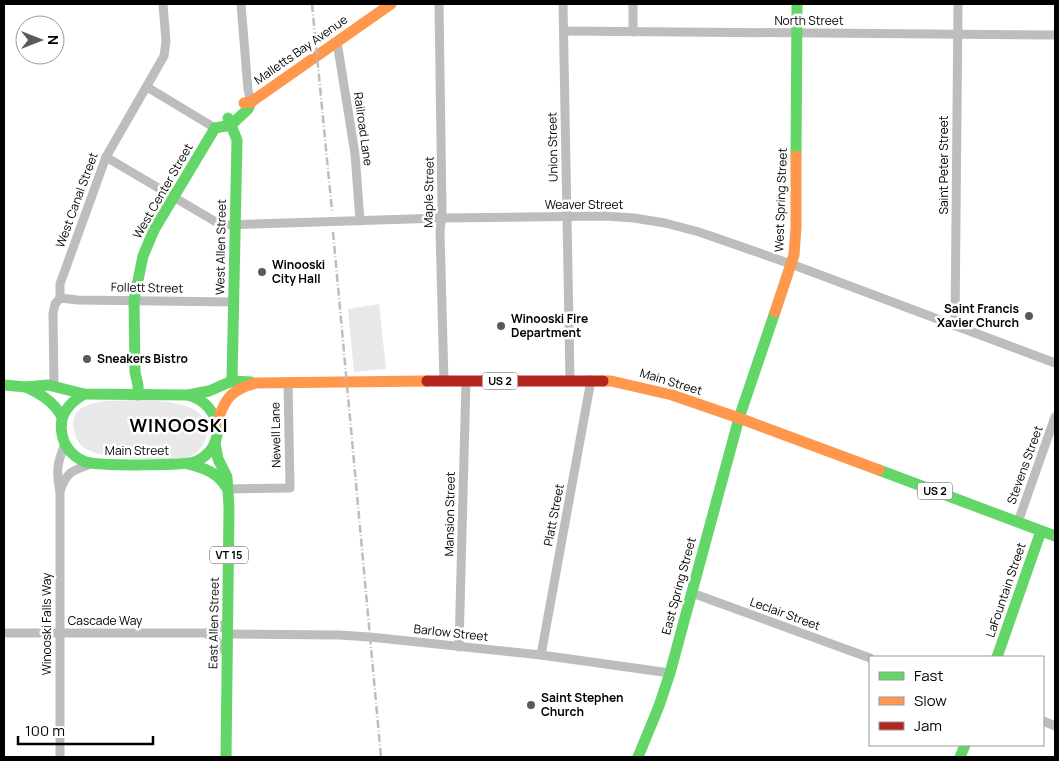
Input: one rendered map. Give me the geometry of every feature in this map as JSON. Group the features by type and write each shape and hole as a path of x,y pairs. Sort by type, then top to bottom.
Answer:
{"main road":[{"name":"Malletts Bay Avenue","path":"224,124 248,109 251,102 391,4"},
{"name":"West Spring Street","path":"739,418 791,264 795,244 797,4"},
{"name":"West Center Street","path":"138,390 135,372 134,300 142,256 173,197 224,124"},
{"name":"West Allen Street","path":"224,124 238,140 232,381"},
{"name":"Main Street","path":"232,381 256,383 366,383 591,380 633,385 672,395 739,418 1055,536"},
{"path":"188,396 209,392 232,381"},
{"name":"Main Street","path":"214,443 217,422 224,403 239,387 256,383"},
{"path":"4,385 26,387 54,386 84,394 138,390 188,396 198,398 208,406 215,415 217,422"},
{"path":"26,387 50,402 62,417"},
{"path":"65,444 62,432 62,417 68,405 84,394"},
{"name":"East Spring Street","path":"638,757 670,673 739,418"},
{"path":"188,464 204,456 214,443"},
{"name":"East Allen Street","path":"214,443 218,459 227,477 229,517 226,757"},
{"name":"Main Street","path":"65,444 75,457 92,464 188,464"},
{"path":"188,464 212,471 219,476 227,489"},
{"name":"LaFountain Street","path":"997,656 1041,531"}],"street":[{"name":"West Canal Street","path":"54,386 54,314 55,304 60,298 61,281 106,157 162,62 166,50 163,4"},
{"path":"241,4 248,90 251,102"},
{"name":"Maple Street","path":"439,4 442,142 440,232 444,382"},
{"name":"Union Street","path":"563,4 570,380"},
{"path":"633,4 633,32"},
{"name":"Saint Peter Street","path":"955,326 958,4"},
{"name":"North Street","path":"564,31 1055,34"},
{"name":"Railroad Lane","path":"337,42 355,154 360,221"},
{"path":"147,87 224,124"},
{"name":"Weaver Street","path":"106,157 220,225 441,218 567,217 634,218 665,222 791,264 1055,363"},
{"name":"Follett Street","path":"60,298 71,300 234,302"},
{"name":"Platt Street","path":"541,656 591,380"},
{"name":"Mansion Street","path":"459,647 466,381"},
{"name":"Newell Lane","path":"227,489 290,488 288,382"},
{"name":"Stevens Street","path":"1018,522 1055,417"},
{"name":"Winooski Falls Way","path":"60,757 60,492 57,467 65,444"},
{"path":"60,492 70,472 92,464"},
{"name":"Leclair Street","path":"692,593 869,658"},
{"name":"Cascade Way","path":"4,633 206,633 218,629 228,621"},
{"path":"206,633 217,641 228,655"},
{"name":"Barlow Street","path":"228,634 339,634 541,656 670,673"}],"shaded area":[{"path":"379,304 386,369 354,372 348,309"},
{"path":"105,401 164,401 193,409 203,417 207,428 205,440 195,454 184,458 126,458 87,450 78,441 75,433 75,415 83,407"}],"railway":[{"path":"312,4 332,211"},
{"path":"333,232 381,757"}],"traffic: fast":[{"path":"796,156 797,4"},
{"path":"138,395 135,372 134,300 143,256 154,230 215,128 231,125 248,109 251,102"},
{"path":"228,118 237,140 232,381"},
{"path":"638,757 670,673 739,418 775,312"},
{"path":"4,385 26,387 48,385 84,394 188,395 209,391 232,381 251,382"},
{"path":"26,387 47,399 62,417"},
{"path":"84,394 74,401 63,415 61,427 67,448 86,462 124,465 190,463 197,461 207,454 214,445 217,425 208,407 188,395"},
{"path":"215,443 218,459 227,477 229,508 226,757"},
{"path":"188,464 210,471 226,487"},
{"path":"879,470 1055,536"},
{"path":"997,656 1041,531"},
{"path":"960,757 965,746"}],"traffic: slow":[{"path":"244,103 251,102 391,4"},
{"path":"775,312 794,255 796,156"},
{"path":"217,422 230,396 240,388 256,383 427,381"},
{"path":"603,381 611,381 672,395 879,470"}],"traffic: jam":[{"path":"427,381 603,381"}],"place":[{"name":"Winooski City Hall","path":"262,272"},
{"name":"Saint Francis Xavier Church","path":"1029,316"},
{"name":"Winooski Fire Department","path":"501,326"},
{"name":"Sneakers Bistro","path":"87,359"},
{"name":"Saint Stephen Church","path":"531,705"}],"district":[{"name":"WINOOSKI","path":"179,426"}]}
